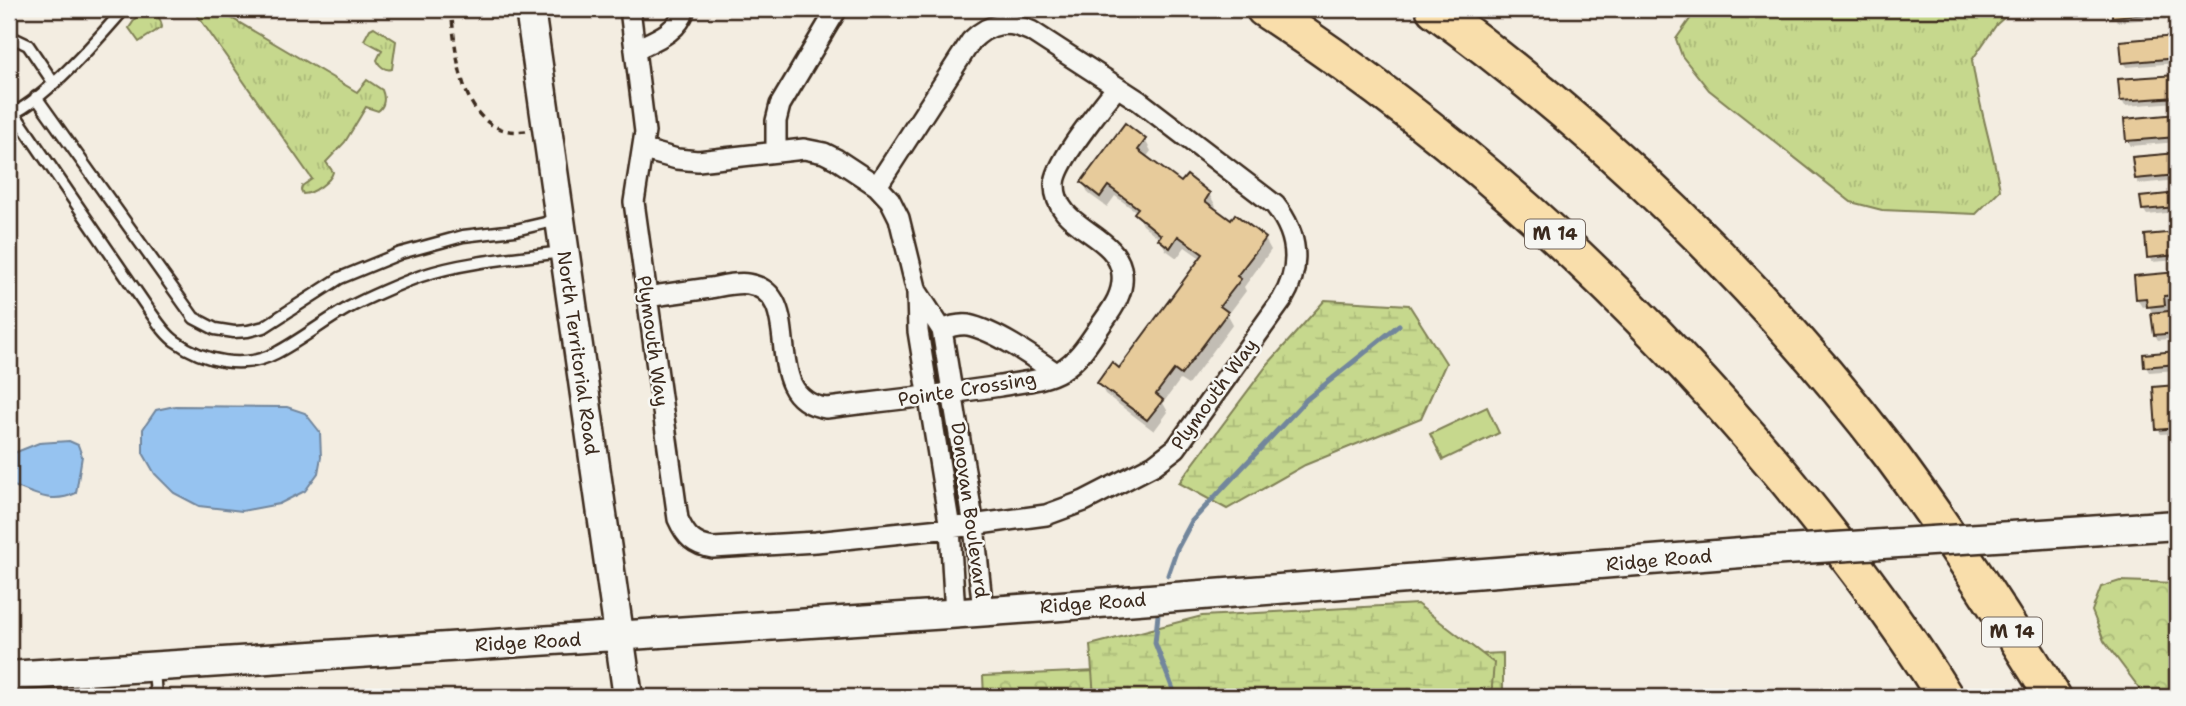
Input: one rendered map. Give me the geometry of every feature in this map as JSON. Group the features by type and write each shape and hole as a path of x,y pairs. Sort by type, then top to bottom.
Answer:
{"highway":[{"name":"M 14","path":"1264,9 1372,84 1441,137 1563,242 1644,320 1738,422 1853,563 1945,697"},
{"name":"M 14","path":"1434,9 1531,84 1606,149 1723,262 1784,327 1827,376 1935,516 2053,697"}],"street":[{"name":"North Territorial Road","path":"530,9 628,697"},
{"name":"Plymouth Way","path":"630,9 645,114 644,150 634,202 646,297 678,519 684,533 701,546 713,548 816,542 974,526 1046,514 1084,501 1166,458 1275,310 1293,280 1296,258 1294,240 1286,219 1275,205 1117,87 1018,25 990,26 971,41 877,186"},
{"path":"636,49 668,34 681,22 685,9"},
{"path":"776,151 776,121 780,105 837,9"},
{"name":"Pointe Crossing","path":"646,297 738,284 756,286 767,293 779,315 789,382 795,394 813,406 826,408 953,393 1039,379 1056,373 1079,355 1119,295 1122,274 1119,262 1107,247 1065,214 1057,199 1055,186 1059,167 1117,87"},
{"name":"Donovan Boulevard","path":"644,150 677,159 698,161 804,149 824,153 877,186 890,200 899,218 918,292 918,331 950,528 955,614"},
{"name":"Donovan Boulevard","path":"918,292 942,330 974,526 983,611"},
{"path":"942,330 954,325 970,326 1028,353 1056,373"},
{"name":"Ridge Road","path":"9,676 955,614 1754,552 2177,525"}],"lane":[{"path":"124,9 37,97 11,114 151,313 173,340 196,354 231,362 255,361 275,354 350,306 422,276 463,266 563,252"},
{"path":"9,36 28,45 53,82"},
{"path":"37,97 194,318 215,329 234,332 264,327 340,278 401,253 463,236 514,230 559,220"},
{"path":"154,665 156,697"}],"path":[{"path":"451,9 456,57 465,89 477,113 498,128 520,132 546,129"}],"green space":[{"path":"142,9 156,14 162,27 139,42 129,28"},
{"path":"193,9 216,9 357,92 367,80 382,90 382,107 378,111 366,107 345,142 326,162 333,172 321,186 303,194 302,186 312,179"},
{"path":"1697,9 2014,9 1997,24 1972,60 2000,190 1976,214 1882,210 1851,202 1709,90 1682,56 1676,39"},
{"path":"374,27 396,41 392,69 385,69 378,62 382,50 364,40"},
{"path":"1325,300 1409,305 1446,363 1421,418 1305,465 1227,509 1179,483 1268,364"},
{"path":"1487,407 1499,433 1443,460 1430,434"},
{"path":"2120,581 2177,583 2177,697 2146,697 2104,641 2092,611 2101,587"},
{"path":"1417,604 1494,663 1491,697 1094,697 1090,645 1202,616"},
{"path":"1503,653 1503,697 984,697 983,676"}],"water":[{"path":"175,406 287,407 305,413 320,432 321,457 318,473 305,491 279,504 242,511 199,506 174,493 155,474 143,453 143,429 156,410"},
{"path":"69,441 78,445 82,456 76,493 50,498 9,484 9,455 39,443"}],"building":[{"path":"2112,9 2170,9 2170,12 2112,17"},
{"path":"2175,36 2177,58 2122,63 2120,41"},
{"path":"2176,75 2177,97 2120,101 2118,79"},
{"path":"2177,114 2177,137 2126,141 2124,119"},
{"path":"1125,123 1146,139 1138,150 1181,182 1187,175 1210,193 1205,201 1231,220 1235,214 1266,238 1237,276 1241,279 1220,306 1228,312 1181,375 1174,370 1156,394 1163,400 1147,420 1097,383 1112,362 1119,368 1203,254 1178,236 1170,248 1158,239 1161,235 1134,213 1138,208 1108,186 1100,197 1081,182"},
{"path":"2177,153 2177,175 2135,179 2132,157"},
{"path":"2177,193 2177,207 2142,210 2140,197"},
{"path":"2177,232 2177,255 2147,258 2145,235"},
{"path":"2177,272 2177,295 2164,296 2165,305 2147,307 2146,298 2136,299 2134,276"},
{"path":"2177,310 2177,333 2154,335 2151,313"},
{"path":"2177,351 2177,364 2144,367 2143,354"},
{"path":"2176,385 2177,428 2156,430 2153,387"}],"waterway":[{"path":"1168,575 1177,549 1192,521 1307,399 1399,325"},
{"path":"1158,615 1155,643 1176,697"}]}
